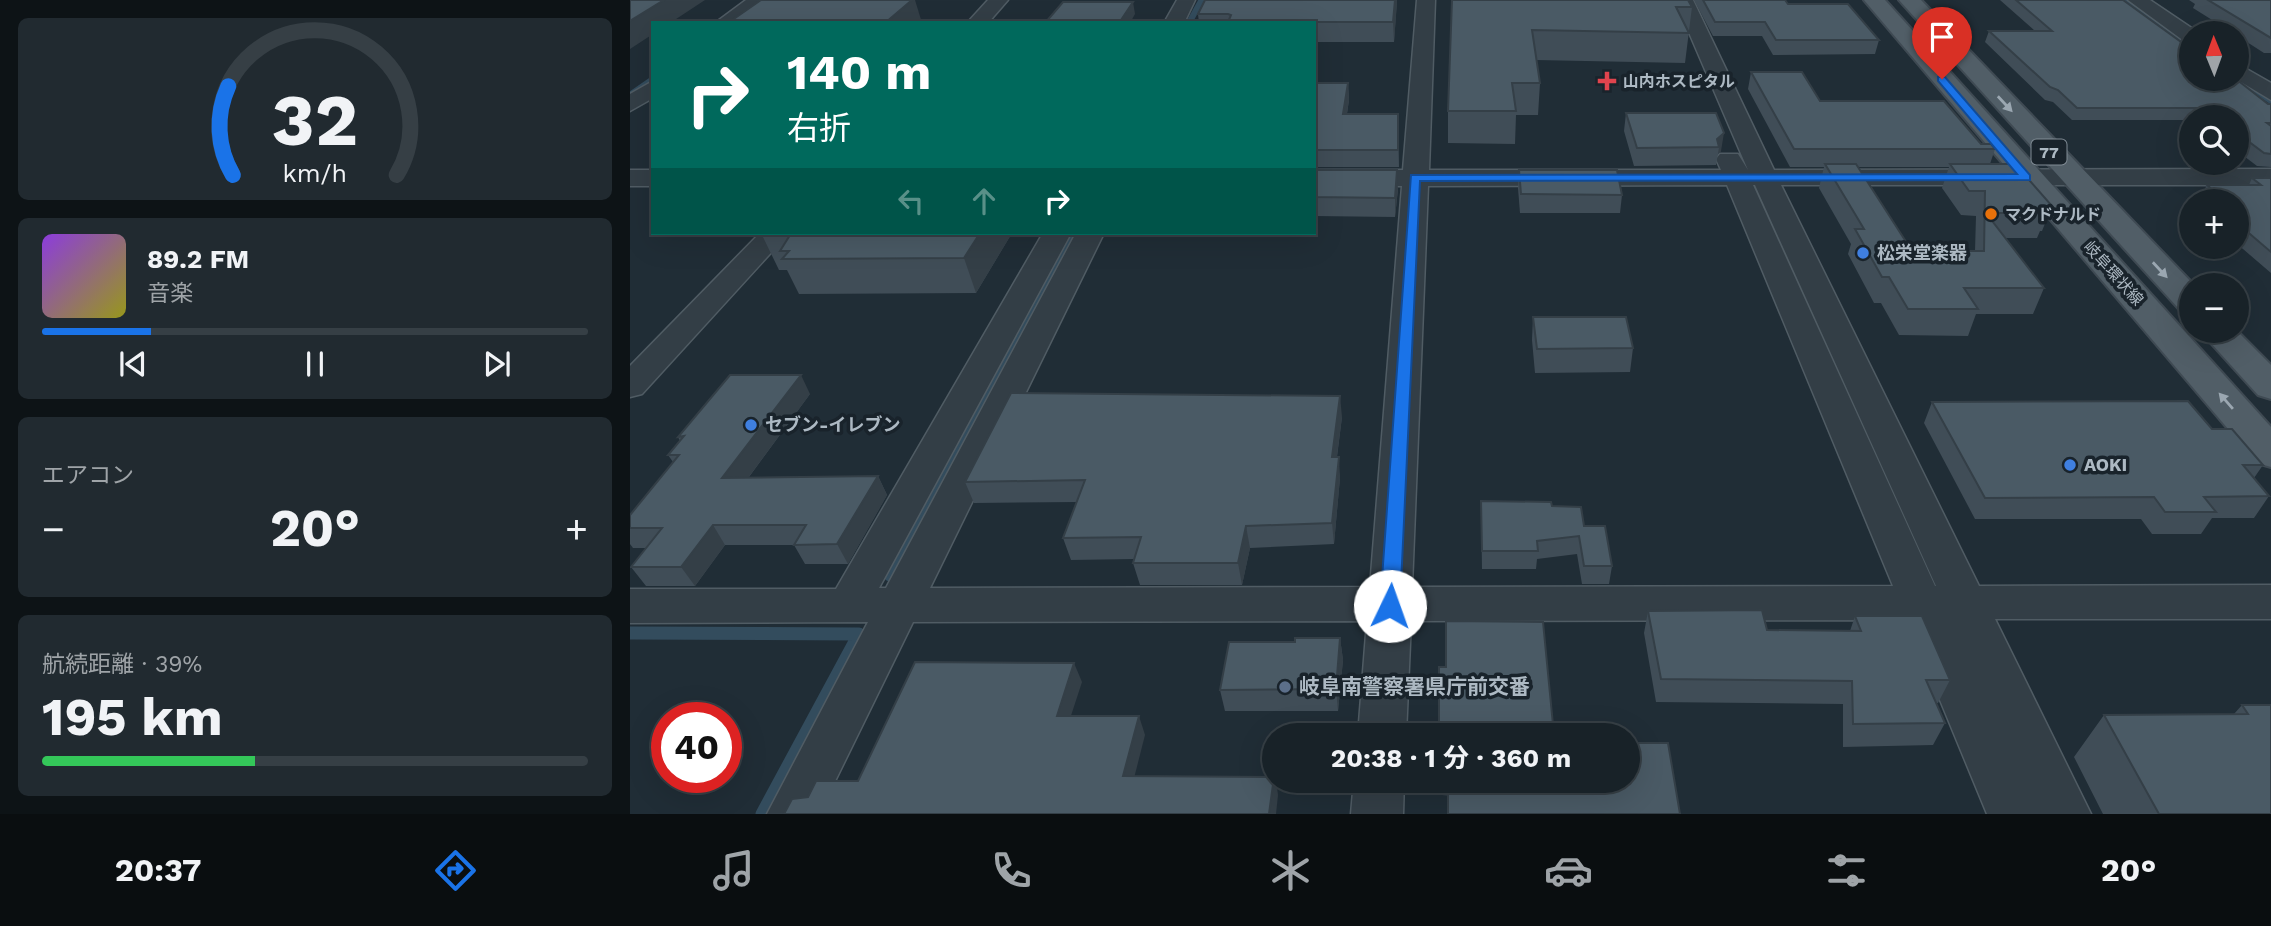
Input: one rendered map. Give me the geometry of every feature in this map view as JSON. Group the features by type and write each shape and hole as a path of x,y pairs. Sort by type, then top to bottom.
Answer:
{"main road":[{"name":"岐阜環状線","path":"1874,0 2026,177 2131,291 2271,453"},
{"name":"岐阜環状線","path":"1909,0 2179,289"},
{"path":"2229,343 2271,387"}],"street":[{"path":"728,21 758,0"},
{"path":"749,21 778,0"},
{"path":"979,21 999,0"},
{"path":"1175,21 1186,0"},
{"path":"1383,723 1426,0"},
{"path":"1664,0 1964,604 2065,814"},
{"path":"1684,0 1750,177 1920,603 2013,814"},
{"path":"2118,0 2179,43"},
{"path":"2137,0 2179,29"},
{"path":"630,88 651,73"},
{"path":"2249,78 2271,93"},
{"path":"630,104 651,89"},
{"path":"2245,91 2271,109"},
{"path":"1316,178 2271,177"},
{"path":"630,178 651,178"},
{"path":"630,386 773,235"},
{"path":"848,606 1056,235"},
{"path":"793,814 1089,235"},
{"path":"630,606 2271,602"},
{"path":"1377,814 1378,793"}],"building":[{"path":"630,0 664,0 630,21"},
{"path":"761,0 912,0 887,21 731,21"},
{"path":"1205,0 1395,0 1393,22 1228,21 1231,15 1228,14 1198,14"},
{"path":"1452,0 1688,0 1692,7 1676,7 1689,33 1532,30 1540,83 1512,83 1516,111 1448,111"},
{"path":"1703,0 1785,0 1788,4 1848,4 1879,40 1776,40 1765,22 1715,22"},
{"path":"2016,0 2123,0 2179,40 2179,91 2249,89 2271,104 2271,123 2267,123 2271,126 2271,154 2264,153 2249,142 2249,105 2077,108 1989,31 2052,31"},
{"path":"2208,0 2271,0 2271,38 2249,25 2249,21 2243,21"},
{"path":"1063,2 1133,2 1120,21 1047,21"},
{"path":"1751,72 1802,72 1820,101 1944,101 1981,144 1991,144 1995,149 1794,149"},
{"path":"1316,83 1348,83 1343,114 1398,114 1398,150 1316,150"},
{"path":"1626,113 1716,113 1724,133 1717,139 1719,147 1637,148"},
{"path":"1825,164 1856,164 1912,251 1984,251 1985,191 1969,191 1950,164 2015,164 2052,206 2041,206 2047,213 1986,213 2044,288 1964,288 1978,309 1908,309 1889,277 1882,277 1855,229 1864,229"},
{"path":"1316,170 1397,170 1395,198 1316,197"},
{"path":"1519,170 1617,170 1622,195 1521,194"},
{"path":"2252,178 2271,178 2271,252 2249,233 2249,189 2212,189 2207,185 2261,185"},
{"path":"790,235 979,235 964,258 782,259 789,251 780,251"},
{"path":"1533,317 1626,317 1633,348 1537,349"},
{"path":"730,375 801,375 722,478 878,476 837,544 794,545 806,525 713,525 681,567 631,567 662,528 630,528 630,515 679,455 668,455 684,436 678,437"},
{"path":"1011,393 1340,396 1332,457 1339,457 1332,523 1246,526 1238,563 1133,563 1141,537 1063,538 1085,480 965,482"},
{"path":"2188,401 2212,429 2232,429 2263,465 2243,465 2269,496 2204,497 2216,512 2165,512 2154,497 1985,498 1932,402"},
{"path":"1481,501 1551,502 1552,506 1581,507 1584,526 1605,526 1612,566 1584,566 1579,536 1537,541 1538,551 1482,551"},
{"path":"1762,610 1767,630 1861,631 1855,616 1922,616 1950,680 1926,680 1945,723 1853,724 1852,681 1661,679 1648,611"},
{"path":"1446,621 1543,622 1553,723 1439,723 1439,667 1446,667"},
{"path":"1295,638 1340,638 1336,689 1220,690 1229,642 1295,642"},
{"path":"915,662 1074,663 1057,716 1139,716 1123,776 1262,777 1262,793 1272,793 1269,814 784,814 792,799 808,797 816,781 858,781"},
{"path":"2242,705 2271,705 2271,814 2159,814 2104,715 2248,714"},
{"path":"1640,743 1668,743 1680,814 1448,814 1448,793 1640,793"}],"waterway":[{"path":"2127,0 2179,37"},
{"path":"1190,21 1201,1"},
{"path":"630,95 651,80"},
{"path":"2249,86 2271,101"},
{"path":"1035,308 1075,235"},
{"path":"915,530 1036,306"},
{"path":"890,575 916,528"},
{"path":"630,633 859,634 762,814"}],"place":[{"name":"山内ホスピタル","path":"1607,81"},
{"name":"マクドナルド","path":"1991,214"},
{"name":"松栄堂楽器","path":"1863,253"},
{"name":"セブン-イレブン","path":"751,425"},
{"name":"AOKI","path":"2070,465"},
{"name":"岐阜南警察署県庁前交番","path":"1285,687"}],"route":[{"path":"1390,606 1415,178 2026,177 1942,79"}]}
